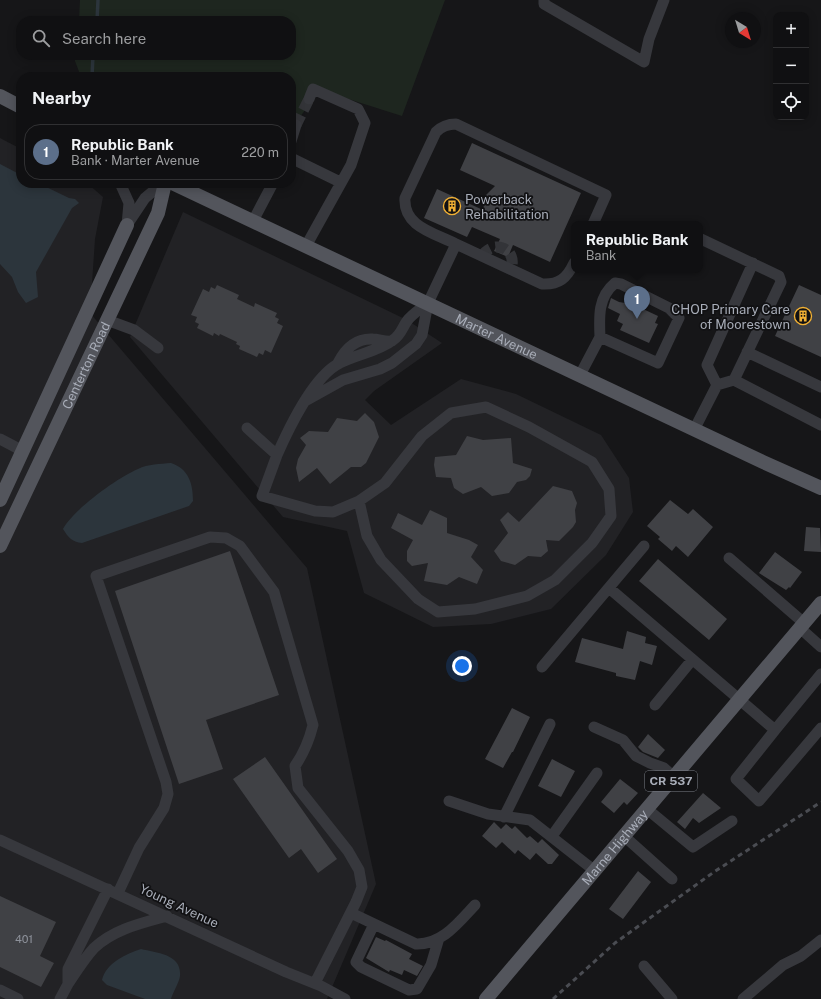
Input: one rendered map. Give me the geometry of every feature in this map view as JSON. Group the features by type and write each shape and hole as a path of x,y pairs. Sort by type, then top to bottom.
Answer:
{"main road":[{"path":"0,96 16,104"},
{"name":"Centerton Road","path":"0,546 158,213 163,188"},
{"name":"Marter Avenue","path":"183,188 694,430 821,488"},
{"name":"Centerton Road","path":"0,500 126,225"},
{"name":"Marne Highway","path":"486,999 821,603"}],"street":[{"path":"544,0 544,4 644,62 649,39 664,0"},
{"path":"306,246 340,182 351,165 365,123 358,109 313,89 309,99"},
{"path":"571,270 564,280 557,283 542,284 417,225 406,214 404,206 405,198 436,132 440,128 450,124 456,124 606,195 594,221"},
{"path":"296,160 340,182"},
{"path":"122,188 129,203 126,225"},
{"name":"Centerton Road","path":"126,225 144,198 157,188"},
{"path":"252,221 270,188"},
{"path":"703,240 779,276 780,282 734,380"},
{"path":"307,400 343,380 380,369 400,358 416,344 422,335 428,303 456,244"},
{"path":"717,385 707,366 753,264"},
{"path":"580,375 600,337 599,310 609,288 615,283 621,284 669,308 679,318 658,363 600,337"},
{"path":"359,501 368,536 381,560 418,599 438,612 475,609 527,596 555,580 592,543 611,516 609,489 592,462 530,427 486,406 452,413 422,436 385,483 359,501 333,512 315,511 262,496 277,455 295,417 321,378 338,363 379,348 392,341 400,334 407,320 428,303"},
{"path":"107,320 134,330 158,348"},
{"path":"747,352 821,387"},
{"path":"694,430 717,385 734,380 821,425"},
{"path":"247,428 277,455"},
{"path":"0,439 23,451"},
{"path":"68,984 68,969 113,891 164,808 168,794 166,782 96,576 210,537 226,538 240,546 274,592 313,725 307,745 295,766 298,788 348,852 359,870 362,886 351,913 315,984"},
{"path":"542,668 644,546"},
{"path":"729,558 802,626 821,647"},
{"path":"609,588 775,730"},
{"path":"655,705 692,660"},
{"path":"821,674 736,779 759,800 821,728"},
{"path":"504,817 550,724"},
{"path":"594,727 623,740 636,756 650,764 664,768 674,777"},
{"path":"552,836 597,773"},
{"path":"449,801 488,814 530,820 594,871"},
{"path":"647,809 693,847 732,821"},
{"path":"624,836 672,879"},
{"name":"Young Avenue","path":"0,840 168,916 345,999"},
{"path":"351,913 416,944 424,944 439,938 453,929 475,905"},
{"path":"60,999 68,984 90,953 100,943 133,925 168,916"},
{"path":"374,924 356,962 361,968 409,990 417,989 431,965 439,938"},
{"path":"743,999 784,965 801,956 821,940"},
{"path":"644,966 672,999"},
{"path":"0,990 18,999"}],"shaded area":[{"path":"80,0 445,0 402,116 320,90 296,122 296,72 79,72 75,60 296,60 296,16 79,16"},
{"path":"0,138 16,146 16,188 93,188 103,197 95,239 90,313 307,568 376,884 327,999 0,999"},
{"path":"0,164 16,172 16,188 48,188 69,198 75,199 79,203 72,208 36,272 38,297 26,303 18,292 12,277 0,264"},
{"path":"183,212 407,320 442,343 374,391 365,400 391,425 461,379 516,394 601,435 629,478 633,512 606,555 551,609 491,624 433,627 364,593 347,531 283,517 130,337"},
{"path":"171,463 182,469 189,478 193,501 189,506 82,543 71,539 63,529 76,512 119,479 142,467 154,464"},
{"path":"141,949 167,956 177,963 180,969 180,976 171,999 145,999 107,985 102,980 104,974 117,960"}],"building":[{"name":"Powerback Rehabilitation","path":"472,143 581,193 550,262 513,245 508,257 494,251 500,239 472,227 467,237 424,218 437,189 483,210 486,195 495,186 460,170"},
{"path":"217,285 239,295 237,299 254,307 255,303 277,313 275,317 279,319 277,323 283,326 271,353 265,350 263,355 259,353 257,357 239,349 240,346 236,344 237,342 220,334 219,336 214,333 213,336 197,328 199,324 195,322 197,317 191,315 203,289 209,292 211,287 215,289"},
{"name":"CHOP Primary Care of Moorestown","path":"799,285 821,295 821,357 775,336"},
{"path":"611,298 619,302 625,303 626,301 658,316 655,323 658,324 649,343 620,330 623,324 617,321 620,314 608,308"},
{"path":"365,413 374,422 379,437 366,463 361,467 351,467 330,484 317,468 299,482 296,468 298,459 306,445 300,438 309,431 328,432 337,418 357,421"},
{"path":"467,436 483,440 511,438 513,463 532,469 530,476 526,480 517,482 509,493 492,496 481,487 463,494 454,488 451,478 436,477 434,465 435,457 456,455"},
{"path":"553,486 572,491 577,503 575,510 576,522 573,527 559,541 546,540 548,551 541,557 528,556 515,565 501,561 494,551 508,533 500,520 508,512 519,522"},
{"path":"670,500 688,514 693,509 713,527 688,557 676,546 672,551 658,539 660,537 647,526"},
{"path":"430,510 447,518 447,533 469,540 478,545 471,557 483,570 477,584 459,577 447,585 424,581 428,563 412,566 407,561 407,551 413,540 391,528 398,513 422,525"},
{"path":"806,527 820,528 821,552 804,551"},
{"path":"230,551 279,695 206,720 223,769 179,784 115,591"},
{"path":"775,552 802,572 790,588 789,587 786,590 759,573"},
{"path":"658,559 727,619 709,640 639,581"},
{"path":"627,631 646,637 645,643 657,646 652,665 640,661 635,680 616,676 616,673 575,662 582,638 623,649"},
{"path":"512,708 530,717 513,752 503,768 485,759"},
{"path":"648,734 665,750 658,758 643,752 638,747"},
{"path":"265,757 337,859 318,873 301,849 289,858 233,779"},
{"path":"552,759 575,771 561,797 538,786"},
{"path":"620,779 638,793 627,805 624,802 614,813 601,802"},
{"path":"703,793 721,808 699,823 693,818 685,829 677,822"},
{"path":"494,822 501,829 506,824 512,829 515,826 527,838 530,836 538,843 542,839 559,855 552,864 548,864 536,853 530,860 518,850 515,854 502,842 496,848 482,836"},
{"path":"638,871 651,882 623,919 609,909"},
{"path":"0,896 56,922 40,956 54,963 41,987 0,967"},
{"path":"376,937 385,941 386,940 412,954 409,959 423,966 417,976 404,970 402,975 390,970 389,972 366,958"}],"waterway":[{"path":"97,16 98,0"},
{"path":"92,72 93,60"}],"tunnel":[{"path":"296,125 309,99"},
{"path":"482,256 493,248 504,248 511,256 511,269"}],"railway":[{"path":"553,999 615,943 714,872 821,802"}],"place":[{"name":"Powerback Rehabilitation","path":"452,206"},
{"name":"CHOP Primary Care of Moorestown","path":"803,316"},
{"name":"Republic Bank","path":"637,319"}]}
